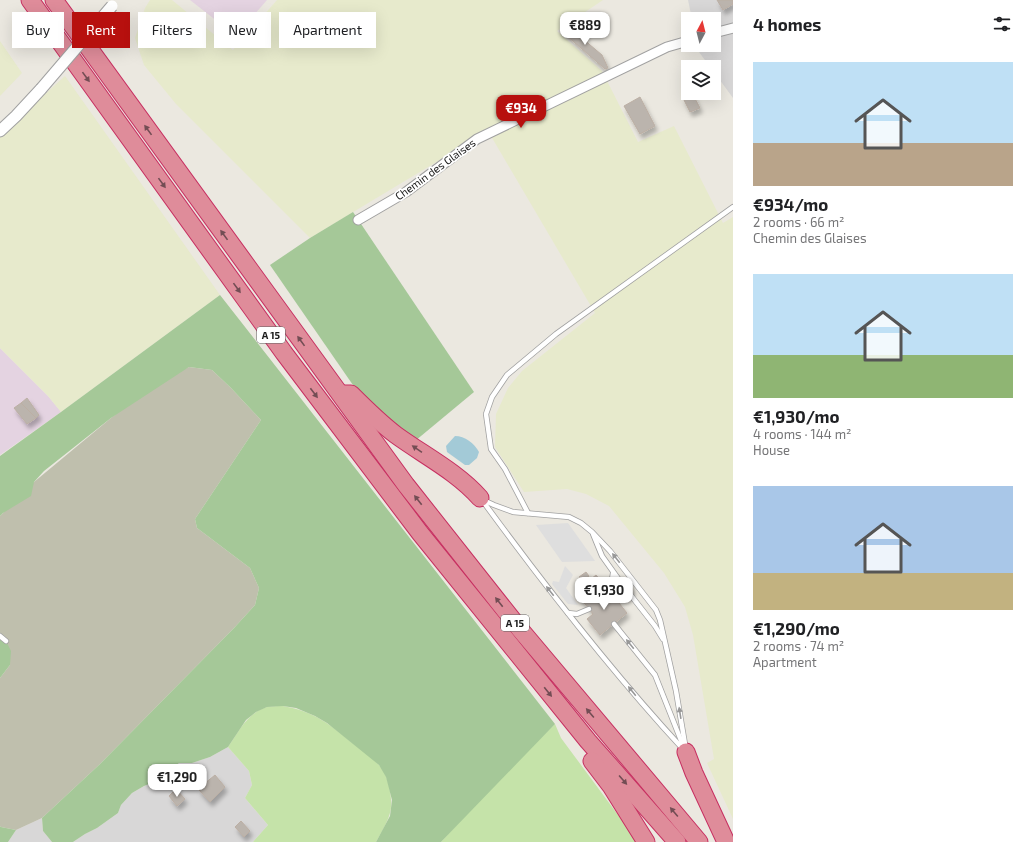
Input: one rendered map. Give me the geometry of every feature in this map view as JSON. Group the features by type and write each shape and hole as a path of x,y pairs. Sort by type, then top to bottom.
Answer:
{"highway":[{"name":"A 15","path":"30,0 293,365 420,533 588,741 677,842"},
{"name":"A 15","path":"54,0 406,485 519,628 700,842"},
{"path":"340,395 351,394 374,417 396,435 462,480 480,498"},
{"path":"588,741 586,754 611,786 646,842"},
{"path":"686,752 694,773 726,842"}],"street":[{"path":"0,131 41,89 115,3"},
{"path":"721,31 733,28"},
{"name":"Chemin des Glaises","path":"358,220 406,192 477,139 667,47 681,43"}],"lane":[{"path":"528,512 505,469 491,449 486,414 492,397 508,375 556,334 733,208"},
{"path":"480,498 513,512 528,512 569,517 581,523 592,532 610,551 656,610 660,620 676,691 686,752"},
{"path":"480,498 567,613 639,700 686,752"},
{"path":"592,532 602,556 622,584"},
{"path":"610,592 613,573"},
{"path":"629,593 655,626 666,644"},
{"path":"567,613 577,614 589,609"},
{"path":"614,624 655,675 686,752"},
{"path":"0,636 6,641"}],"shaded area":[{"path":"150,0 172,0 187,12 144,12"},
{"path":"190,0 267,0 257,12 214,12 214,19"},
{"path":"277,0 603,0 557,31 602,71 638,142 674,126 723,223 733,217 733,819 707,763 714,759 693,635 685,607 664,573 609,506 586,494 567,489 524,492 495,447 496,414 508,388 522,371 595,313 488,131 310,238 176,104 144,65 138,48 206,48 206,28 214,34 214,48 231,48 233,50 235,48 271,48 271,12 266,12"},
{"path":"688,0 733,0 733,98 721,82 721,60 705,60 699,52 721,52 721,12 691,12"},
{"path":"138,29 138,47 135,38"},
{"path":"0,41 22,73 0,96"},
{"path":"65,76 220,295 61,412 48,396 0,348 0,135"},
{"path":"0,348 48,396 61,412 0,455"},
{"path":"189,367 212,370 261,420 195,519 197,528 250,568 259,588 255,605 100,764 42,818 16,830 1,827 0,678 10,665 0,638 0,516 34,482 111,418 160,380"},
{"path":"568,523 595,561 562,562 536,525"},
{"path":"565,566 573,575 566,588 578,605 568,604 552,584 553,581 559,582"},
{"path":"228,747 249,771 252,785 245,798 268,825 253,842 73,842 97,828 118,813 121,805 132,793 154,782 179,763 192,763 210,757"},
{"path":"42,818 43,831 52,842 8,842 16,830"}],"green space":[{"path":"353,212 474,392 415,441 390,421 355,388 270,265 310,238"},
{"path":"220,295 555,724 441,842 376,842 390,816 392,800 386,777 379,765 327,723 296,708 283,706 267,707 256,712 246,720 228,747 210,757 192,763 179,763 154,782 132,793 121,805 118,813 97,828 73,842 52,842 43,831 42,818 100,764 255,605 259,588 250,568 197,528 195,519 261,420 212,370 189,367 111,418 44,471 34,482 31,496 0,516 0,456"},
{"path":"0,638 6,641 11,651 10,665 0,678"},
{"path":"283,706 305,712 322,720 367,754 382,769 389,785 391,805 387,822 376,842 253,842 268,825 245,798 252,785 249,771 228,747 244,723 254,714 267,707"},
{"path":"555,724 561,738 638,842 441,842 505,772"},
{"path":"0,826 16,830 8,842 0,842"}],"water":[{"path":"455,436 462,437 469,441 479,452 477,458 469,465 465,465 447,452 446,446"}],"building":[{"path":"717,0 733,0 733,4 723,10"},
{"path":"564,25 570,28 602,55 608,68 605,69 560,30"},
{"path":"640,97 655,126 640,134 624,106"},
{"path":"684,100 696,100 700,108 690,112"},
{"path":"27,398 39,415 36,418 21,403"},
{"path":"21,403 36,418 27,424 14,408"},
{"path":"586,572 589,576 583,581 579,577"},
{"path":"596,575 607,588 591,601 586,595 582,598 576,591"},
{"path":"627,581 633,590 625,597 618,588"},
{"path":"607,588 627,613 600,635 587,619 593,614 581,599 586,595 591,601"},
{"path":"215,775 225,787 210,802 198,789"},
{"path":"176,789 185,799 177,806 169,796"},
{"path":"241,821 250,831 244,837 235,827"}]}
